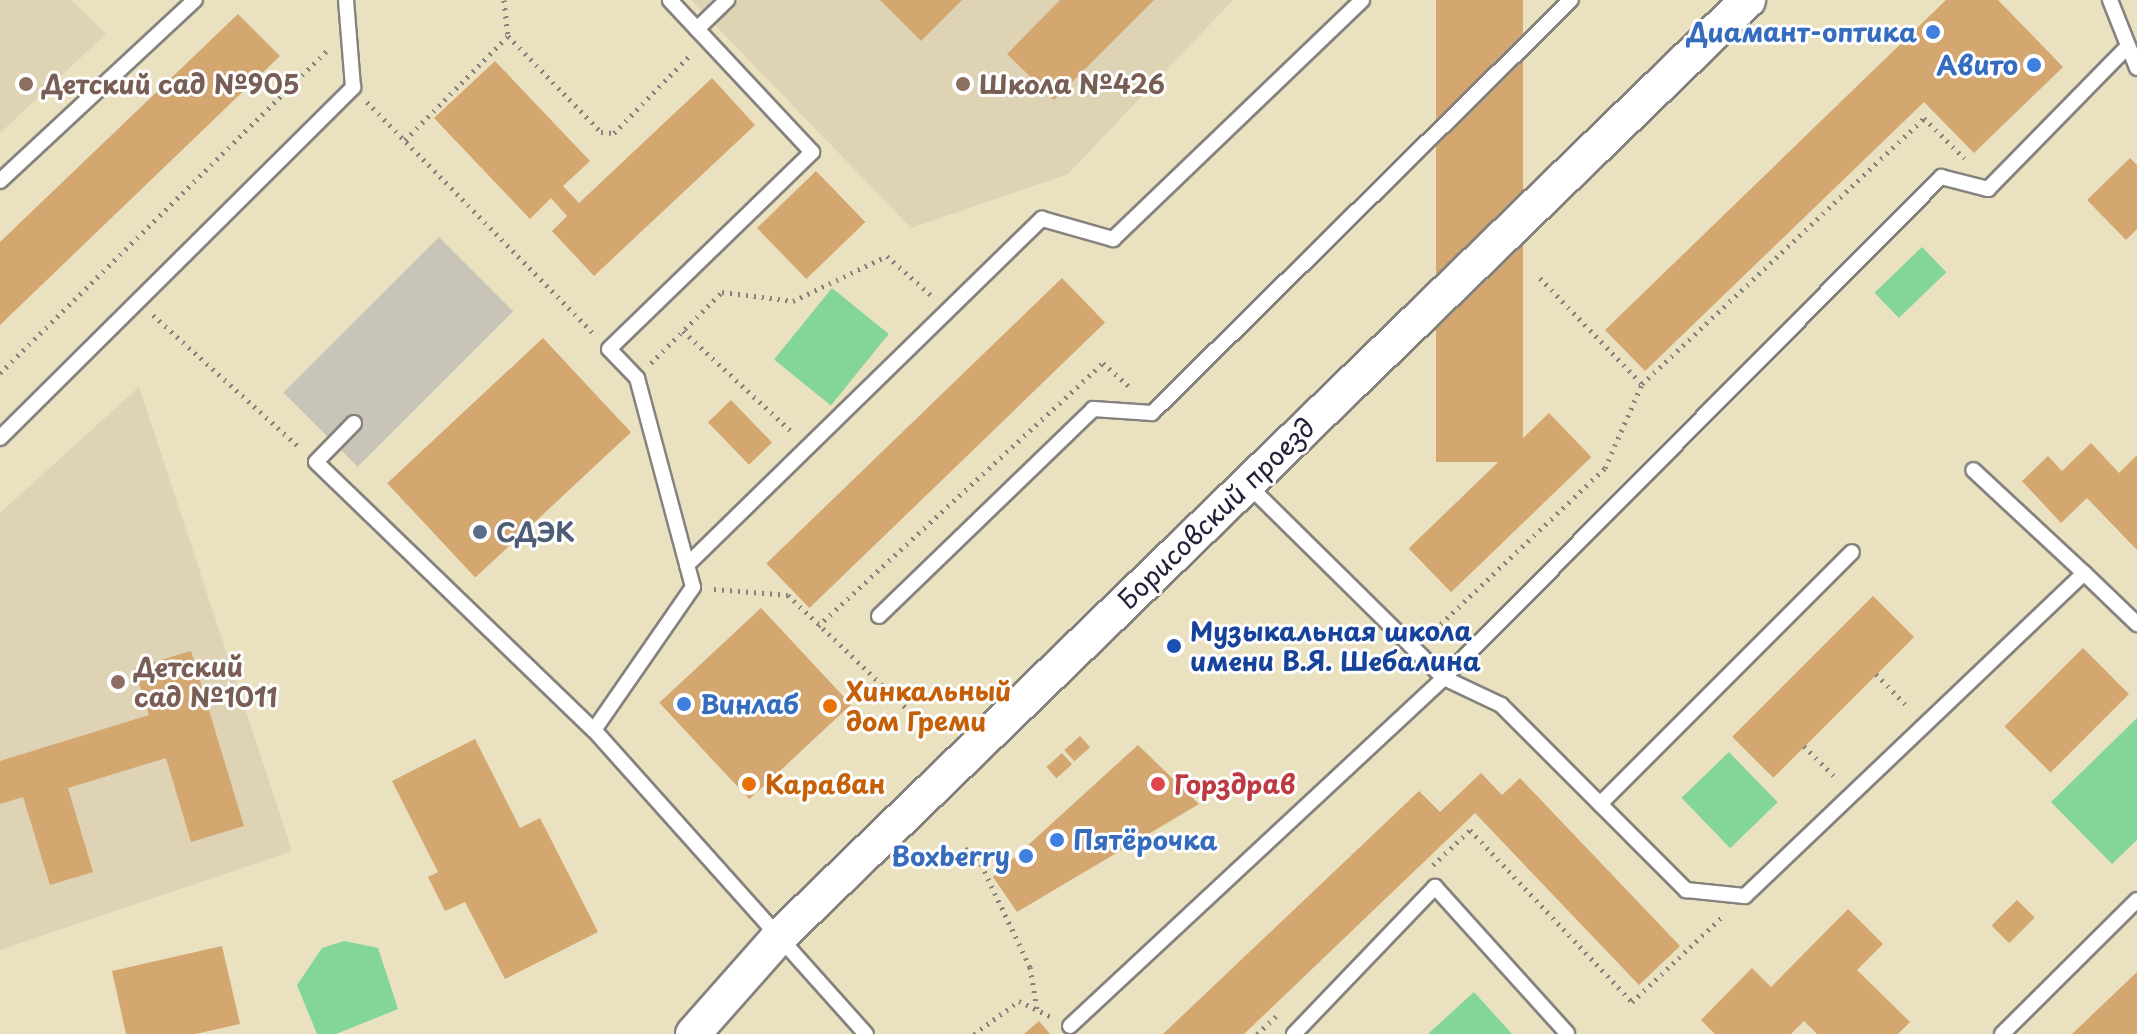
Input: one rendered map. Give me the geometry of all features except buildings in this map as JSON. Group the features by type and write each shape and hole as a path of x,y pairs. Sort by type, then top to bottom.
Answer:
{"street":[{"name":"Борисовский проезд","path":"698,1033 777,939 1748,0"}],"lane":[{"path":"0,181 195,0"},
{"path":"0,438 353,87 346,0"},
{"path":"594,730 693,587 637,378 609,349 812,152 670,0"},
{"path":"697,29 727,0"},
{"path":"687,565 1042,219 1113,239 1362,0"},
{"path":"879,616 1093,409 1152,413 1571,0"},
{"path":"2110,0 2137,68"},
{"path":"1070,1026 1444,678 1941,177 1988,189 2127,47"},
{"path":"354,423 316,462 594,730 777,939 866,1034"},
{"path":"1973,470 2137,624"},
{"path":"1247,484 1444,678 1501,705 1686,890 1745,896 2084,573"},
{"path":"1600,804 1852,552"},
{"path":"1294,1034 1435,887 1567,1033"},
{"path":"2002,1034 2137,900"}],"path":[{"path":"504,0 508,36 601,132 614,133 693,53 704,64"},
{"path":"0,373 348,30"},
{"path":"405,140 508,36"},
{"path":"353,87 609,349"},
{"path":"1416,648 1605,468 1642,384 1924,118 1975,169"},
{"path":"637,378 722,292 793,301 887,256 949,311"},
{"path":"1540,278 1642,384"},
{"path":"137,301 316,462"},
{"path":"683,331 807,448"},
{"path":"818,626 1103,363 1138,395"},
{"path":"693,587 788,595 923,724"},
{"path":"1876,674 1924,724"},
{"path":"1804,746 1851,794"},
{"path":"965,848 981,864 1030,967 1037,1009"},
{"path":"974,1034 1019,1001 1070,1026"}],"shaded area":[{"name":"Детский сад №905","path":"0,0 71,0 106,34 0,133"},
{"name":"Школа №426","path":"691,0 1233,0 1068,174 911,228"},
{"path":"439,237 513,311 358,467 283,393"},
{"name":"Детский сад №1011","path":"139,387 292,851 0,950 0,513"}],"green space":[{"path":"1922,247 1946,272 1899,318 1875,293"},
{"path":"832,288 889,334 831,405 774,359"},
{"path":"2137,718 2137,840 2112,864 2051,802"},
{"path":"1729,752 1778,802 1730,848 1682,798"},
{"path":"344,941 378,948 398,1009 336,1034 317,1034 297,985 322,948"},
{"path":"1474,992 1512,1034 1428,1034"}],"place":[{"name":"Диамант-оптика","path":"1933,32"},
{"name":"Авито","path":"2034,65"},
{"name":"Детский сад №905","path":"26,84"},
{"name":"Школа №426","path":"963,84"},
{"name":"СДЭК","path":"480,532"},
{"name":"Музыкальная школа имени В.Я. Шебалина","path":"1174,646"},
{"name":"Детский сад №1011","path":"118,682"},
{"name":"Винлаб","path":"684,704"},
{"name":"Хинкальный дом Греми","path":"830,706"},
{"name":"Караван","path":"749,784"},
{"name":"Горздрав","path":"1158,784"},
{"name":"Пятёрочка","path":"1057,840"},
{"name":"Boxberry","path":"1026,856"}]}
